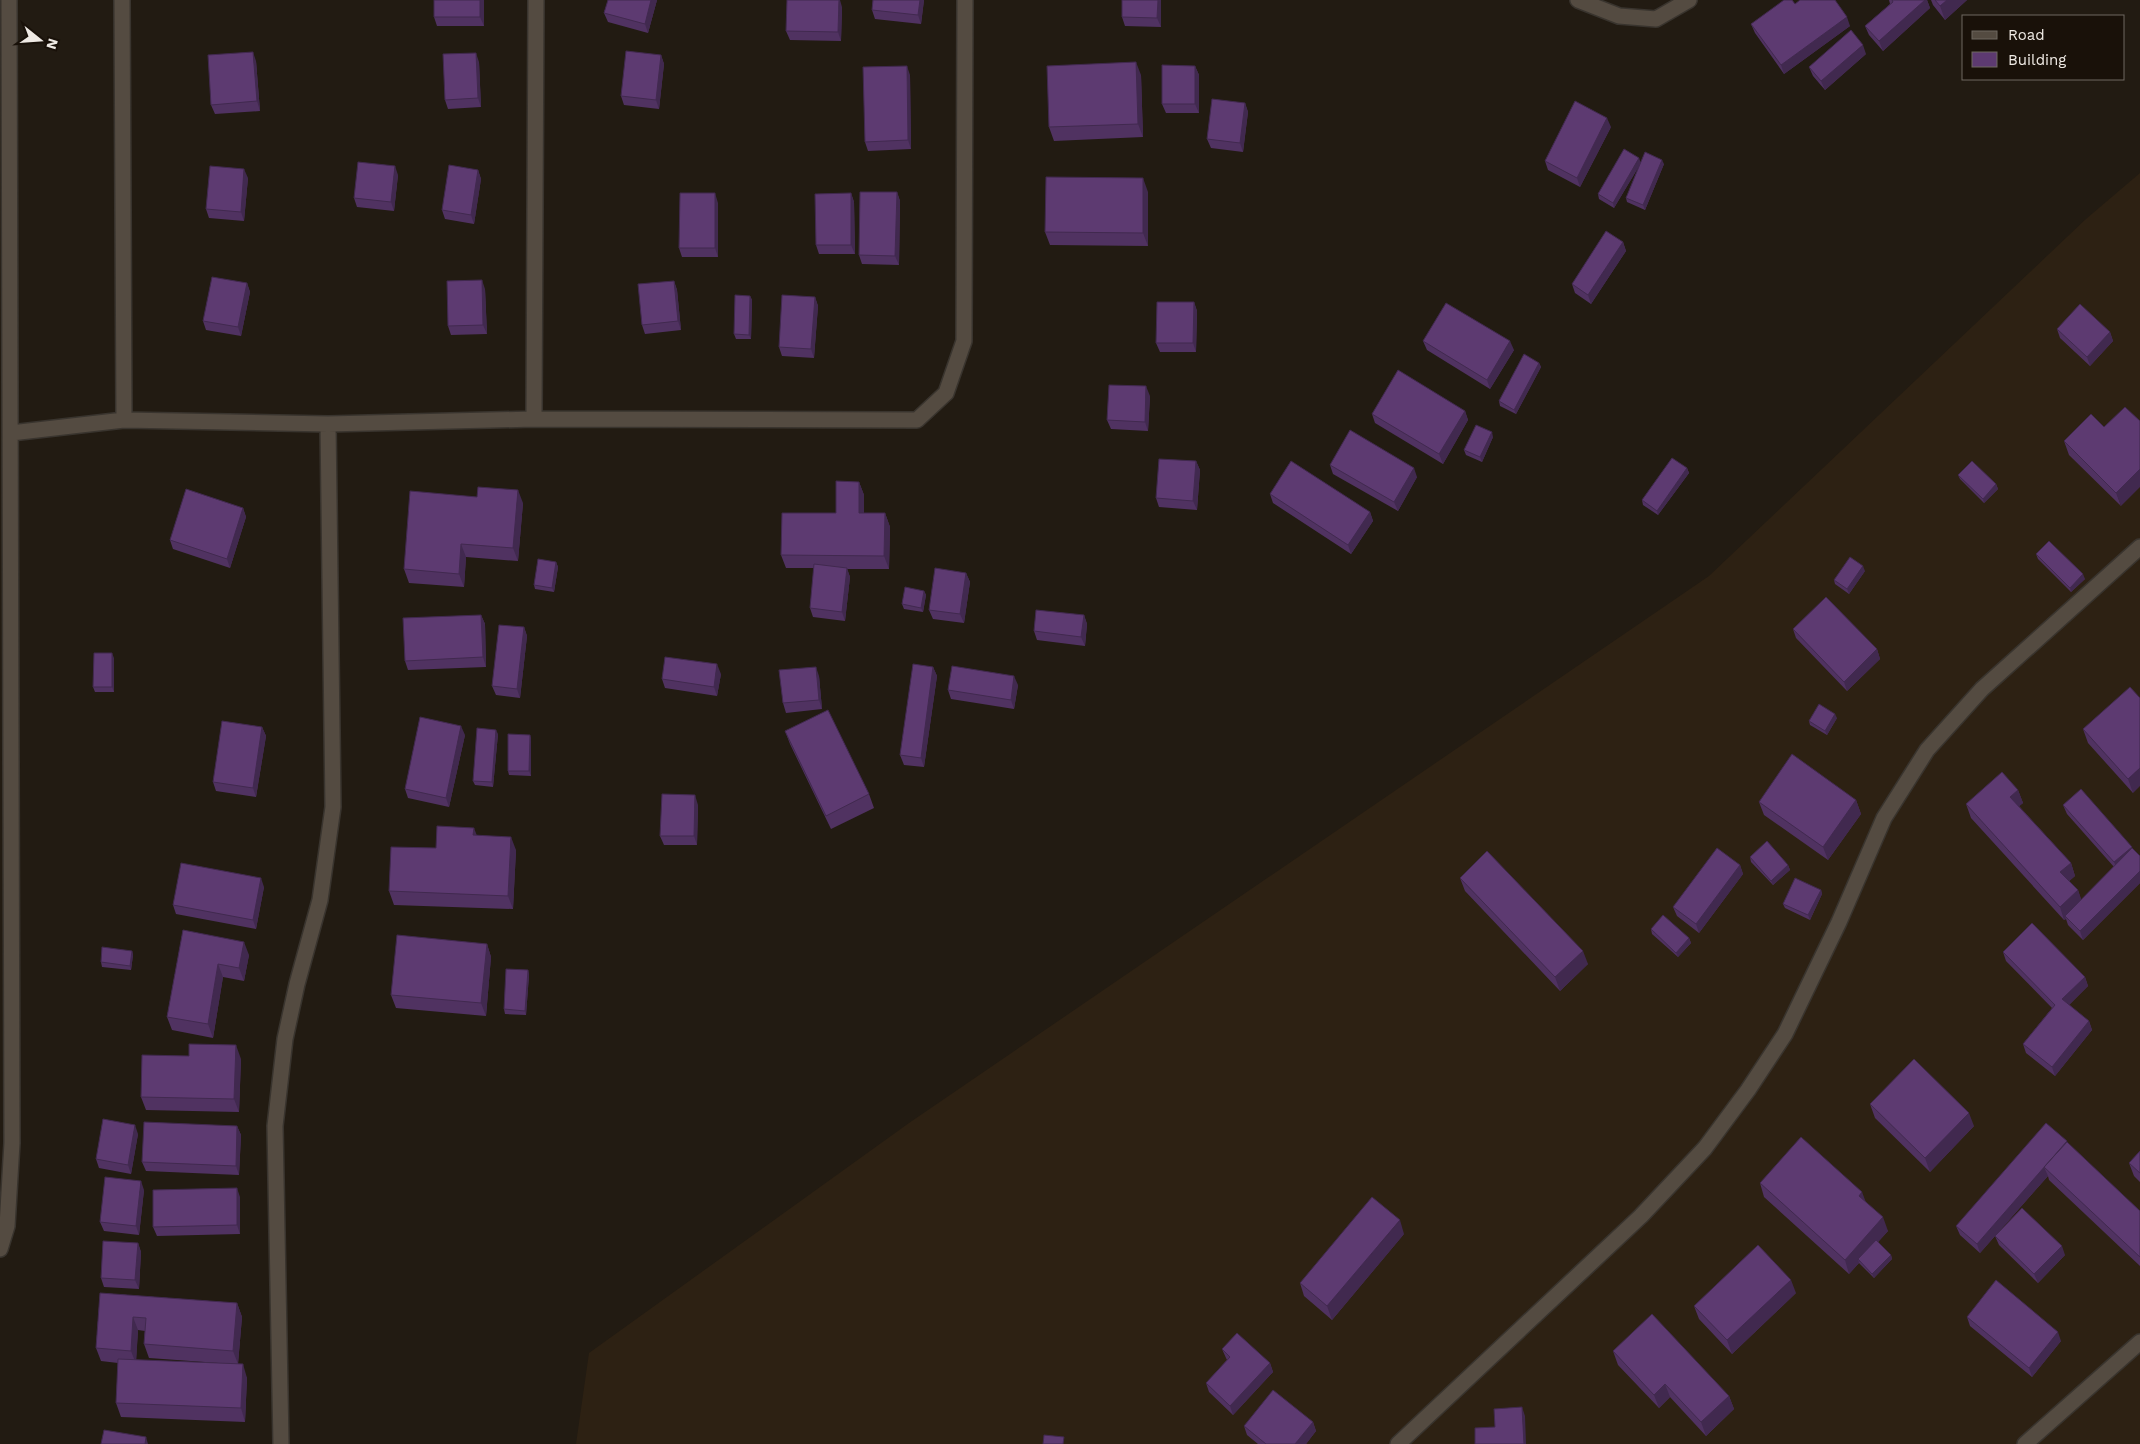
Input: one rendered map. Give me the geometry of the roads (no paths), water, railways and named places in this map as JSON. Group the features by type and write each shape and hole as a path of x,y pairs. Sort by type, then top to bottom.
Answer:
{"street":[{"path":"0,1250 7,1226 12,1143 6,919 11,433 9,0"},
{"path":"122,0 124,420"},
{"path":"534,419 536,0"},
{"path":"11,433 124,420 328,424 534,419 917,420 946,393 964,341 965,0"},
{"path":"1578,0 1619,16 1656,19 1689,0"},
{"path":"281,1444 276,1126 285,1039 297,984 320,900 333,807 328,424"},
{"path":"1398,1444 1641,1216 1705,1148 1748,1090 1785,1034 1839,922 1884,818 1927,750 1982,689 2140,547"},
{"path":"2025,1444 2140,1342"}]}
